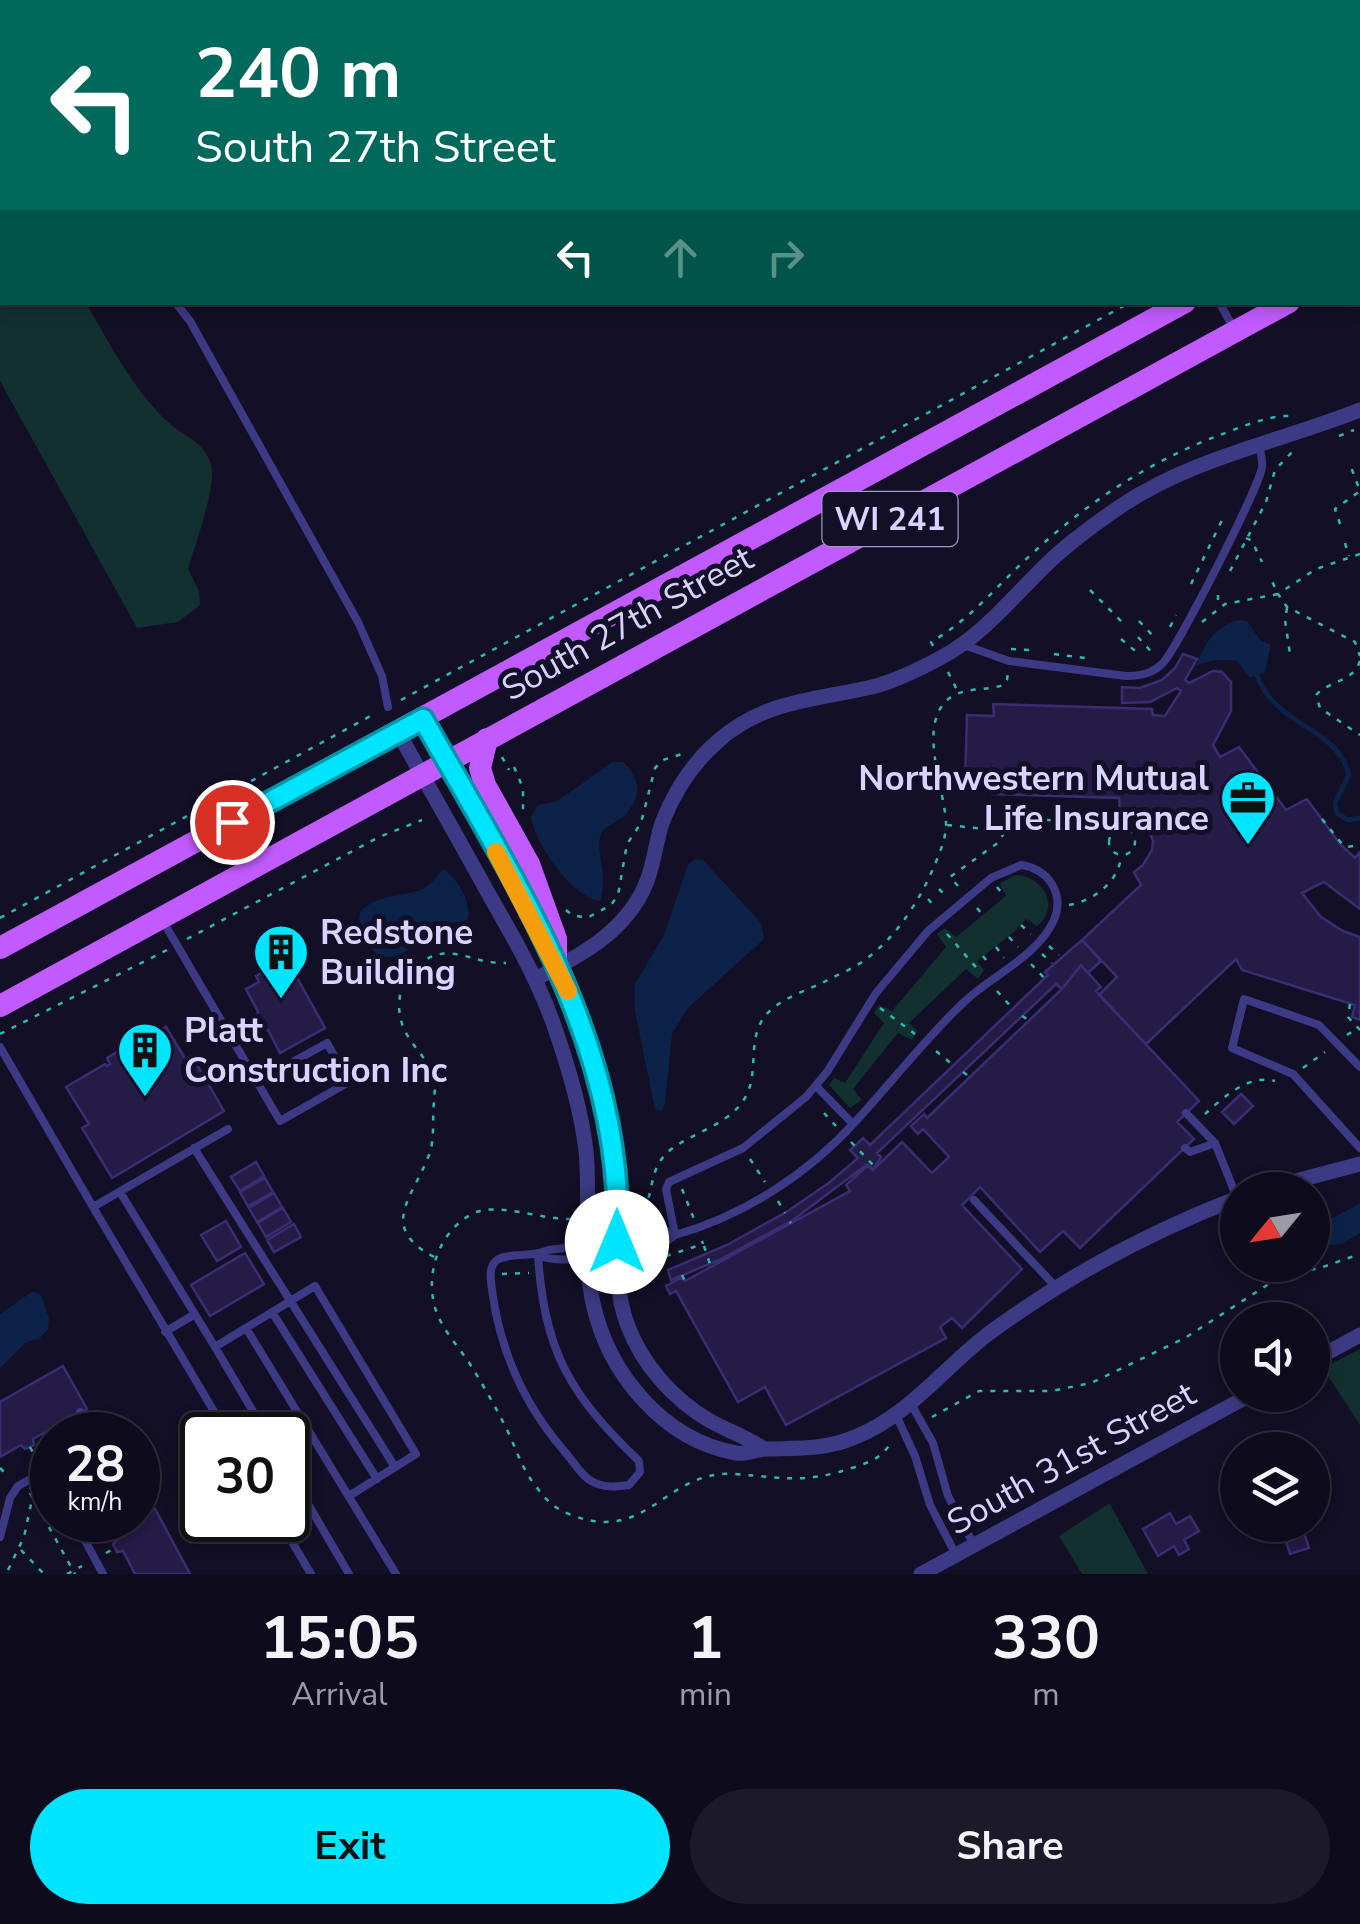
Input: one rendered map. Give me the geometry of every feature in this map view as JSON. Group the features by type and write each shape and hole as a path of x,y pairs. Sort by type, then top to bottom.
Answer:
{"main road":[{"name":"South 27th Street","path":"0,948 1179,305"},
{"name":"South 27th Street","path":"0,1006 421,774 446,761 494,747 1283,305"},
{"path":"494,747 480,768 485,785 530,864 556,939 557,964"}],"street":[{"path":"535,979 603,939 625,917 646,883 674,796 695,765 732,729 757,714 797,700 878,686 964,645 1050,562 1123,505 1204,461 1360,410"},
{"path":"423,719 557,964 578,1014 606,1105 615,1152 618,1292 623,1315 654,1374 698,1412 764,1449"},
{"path":"398,732 535,979 570,1073 586,1150 592,1301 602,1334 618,1366 652,1410 680,1430 712,1446 741,1454 764,1449 820,1448 854,1438 896,1415 988,1335 1056,1287 1130,1244 1220,1205"},
{"path":"1330,1172 1360,1164"},
{"path":"1330,1351 1360,1335"},
{"name":"South 31st Street","path":"921,1574 1220,1411"}],"lane":[{"path":"177,305 190,321 358,622 382,676 388,707"},
{"path":"1221,305 1235,331"},
{"path":"964,645 1009,661 1126,676 1144,676 1162,664 1209,582 1262,468 1259,443"},
{"path":"538,1256 552,1341 585,1406 639,1461 640,1472 629,1485 609,1488 589,1480 542,1426 506,1351 495,1312 490,1275 493,1263 499,1258 538,1256 548,1250 589,1252 668,1242 675,1234 697,1229 772,1192 816,1159 853,1124 924,1040 976,991 1046,934 1057,907 1050,878 1030,866 1008,868 938,922 871,1001 816,1087 743,1148 669,1182 666,1188 675,1234"},
{"path":"162,919 177,944 257,1082 280,1121 349,1082 327,1043 257,1082"},
{"path":"1360,1067 1319,1025 1244,1000 1232,1048 1294,1074 1360,1148"},
{"path":"0,1047 214,1412"},
{"path":"816,1087 853,1124"},
{"path":"1186,1113 1215,1143 1227,1172"},
{"path":"93,1207 228,1128"},
{"path":"1184,1148 1190,1152 1215,1143"},
{"path":"194,1148 395,1467"},
{"path":"120,1192 253,1412"},
{"path":"974,1200 1056,1287"},
{"path":"215,1347 315,1286 416,1454 349,1496"},
{"path":"272,1312 377,1479"},
{"path":"165,1332 195,1314"},
{"path":"246,1328 396,1574"},
{"path":"910,1402 933,1444 948,1496 974,1546"},
{"path":"896,1415 915,1456 930,1505 956,1555"},
{"path":"0,1537 10,1498 30,1479"},
{"path":"310,1508 349,1574"},
{"path":"86,1542 103,1574"},
{"path":"292,1542 312,1574"}],"path":[{"path":"0,918 1125,305"},
{"path":"933,646 931,642 984,604 1032,553 1104,494 1174,454 1210,439 1289,414 1291,422"},
{"path":"1334,438 1360,427"},
{"path":"1230,571 1266,502 1276,470 1288,454 1298,449"},
{"path":"1340,524 1335,509 1360,491 1351,468"},
{"path":"1191,584 1225,514"},
{"path":"1240,536 1252,541 1262,562"},
{"path":"1344,543 1350,558"},
{"path":"1200,623 1233,601 1278,594 1316,569 1360,554"},
{"path":"1271,579 1287,606 1355,642 1360,658 1353,674 1316,695 1320,708 1360,735"},
{"path":"1090,590 1124,624"},
{"path":"1218,595 1218,608"},
{"path":"1287,606 1290,654"},
{"path":"1140,621 1156,640"},
{"path":"1138,637 1156,656"},
{"path":"1121,639 1140,654"},
{"path":"1010,652 1011,647 1032,651"},
{"path":"946,668 959,693"},
{"path":"627,1218 643,1211 656,1167 664,1156 710,1130 745,1100 753,1075 755,1042 764,1018 786,1001 871,956 910,911 932,871 946,825 934,726 942,705 959,693 1003,685 1008,680 1008,671"},
{"path":"494,747 524,788 521,822"},
{"path":"565,908 572,916 588,918 611,905 618,895 627,844 641,823 656,768 663,760 687,752"},
{"path":"1024,796 1024,819"},
{"path":"950,877 1024,819 1094,822 1111,834"},
{"path":"1322,819 1342,844 1360,845"},
{"path":"0,1034 379,837 422,820"},
{"path":"946,825 1005,831"},
{"path":"1057,907 1081,903 1112,880 1121,856 1133,850 1134,836 1123,828 1111,834 1108,846 1121,856"},
{"path":"963,868 978,888"},
{"path":"938,922 982,974"},
{"path":"436,1258 409,1240 402,1220 432,1144 435,1090 434,1078 401,1025 400,992 404,980 416,968 443,954 464,954 501,964 512,962"},
{"path":"1039,974 1048,982"},
{"path":"995,989 1013,1009"},
{"path":"871,1001 914,1034"},
{"path":"1350,1004 1348,1017 1360,1030"},
{"path":"1022,1016 1029,1020"},
{"path":"932,1047 954,1066"},
{"path":"963,1072 970,1077"},
{"path":"855,1146 875,1167"},
{"path":"743,1148 766,1183"},
{"path":"678,1178 694,1220"},
{"path":"778,1201 785,1213"},
{"path":"703,1244 711,1267"},
{"path":"931,1417 980,1392 1052,1391 1090,1384 1185,1338 1289,1270 1317,1269 1360,1254"},
{"path":"682,1276 685,1281"},
{"path":"25,1482 30,1491"},
{"path":"8,1570 19,1548 30,1506"},
{"path":"58,1542 74,1572"},
{"path":"19,1548 44,1574"},
{"path":"104,1554 115,1548"},
{"path":"67,1574 88,1563"}],"green space":[{"path":"0,305 87,305 144,396 208,456 212,474 208,500 188,569 199,591 200,605 178,622 137,628 0,381"},
{"path":"1016,875 1034,881 1046,894 1048,910 1044,918 1037,926 1026,919 977,961 984,970 978,979 966,969 909,1023 917,1031 912,1040 898,1033 853,1089 862,1100 850,1108 829,1085 834,1078 845,1083 884,1023 874,1013 879,1005 892,1011 946,947 937,934 945,928 956,937 1006,896 1000,883"},
{"path":"1360,1349 1360,1425 1330,1379 1330,1364"},
{"path":"1110,1503 1148,1574 1082,1574 1059,1536"}],"water":[{"path":"1239,620 1247,621 1260,640 1271,645 1265,672 1250,678 1237,661 1231,660 1196,666 1212,637"},
{"path":"613,762 623,762 629,768 637,789 629,810 600,837 601,901 579,891 557,868 531,817 537,806 559,800"},
{"path":"695,859 703,860 761,923 764,939 688,1008 672,1034 661,1111 655,1109 635,1012 635,984 664,935 688,865"},
{"path":"443,869 462,891 468,919 445,925 395,956 375,952 361,935 360,912 381,899 424,888"},
{"path":"1360,1203 1360,1233 1342,1244 1330,1245 1330,1220"},
{"path":"33,1291 41,1295 49,1318 48,1329 40,1338 25,1343 0,1368 0,1314"}],"building":[{"name":"Northwestern Mutual Life Insurance","path":"1183,654 1197,659 1185,680 1189,683 1213,671 1222,672 1231,682 1231,711 1213,745 1220,757 1239,747 1286,810 1307,799 1340,844 1355,858 1360,852 1360,909 1324,882 1302,893 1321,917 1360,937 1360,1020 1352,1017 1355,1005 1242,970 1236,959 1146,1044 1099,995 1117,977 1082,940 1141,885 1134,872 1152,850 1147,824 1134,813 1120,810 1119,798 992,794 992,782 965,782 967,715 994,716 993,704 1152,709 1153,715 1165,716 1181,691 1177,688 1150,702 1122,703 1122,687 1140,688 1162,680"},
{"path":"1082,940 1101,961 1088,973 1081,965 1062,989 1056,984 877,1153 881,1157 873,1170 866,1165 793,1220 719,1260 671,1280 668,1270 727,1245 830,1182 858,1158 850,1150 863,1138 870,1145"},
{"name":"Redstone Building","path":"290,965 325,1028 280,1053 268,1030 260,1030 254,1019 258,1012 246,989 259,982 256,976 267,970 271,976"},
{"path":"1081,965 1101,987 1096,991 1199,1101 1177,1122 1194,1139 1080,1248 1063,1231 1040,1252 980,1187 962,1205 1022,1269 962,1328 952,1318 940,1327 946,1338 786,1425 765,1387 738,1402 676,1291 670,1294 666,1286 681,1278 685,1281 850,1191 846,1185 868,1165 873,1170 902,1142 932,1173 949,1157 923,1129 918,1134 911,1126 924,1114 927,1118 1062,989"},
{"name":"Platt Construction Inc","path":"166,1027 189,1065 195,1061 224,1111 112,1178 82,1128 89,1124 66,1087 110,1064 107,1058 122,1049 126,1055 127,1050"},
{"path":"1241,1094 1253,1106 1234,1124 1222,1112"},
{"path":"256,1162 264,1176 240,1191 231,1177"},
{"path":"265,1178 273,1192 248,1206 240,1192"},
{"path":"274,1193 282,1207 257,1222 249,1208"},
{"path":"283,1208 291,1222 266,1237 258,1223"},
{"path":"226,1221 241,1247 217,1261 201,1235"},
{"path":"294,1224 301,1237 274,1252 267,1240"},
{"path":"245,1253 264,1284 210,1316 191,1285"},
{"path":"63,1366 87,1409 30,1412 30,1447 25,1449 21,1445 0,1457 0,1402"},
{"path":"1170,1513 1176,1524 1190,1516 1199,1531 1184,1540 1189,1549 1179,1555 1174,1546 1158,1556 1143,1529"},
{"path":"160,1518 190,1574 135,1574 123,1551 117,1552 113,1544 160,1542"},
{"path":"1286,1542 1307,1542 1309,1548 1290,1554"}],"waterway":[{"path":"1257,675 1277,706 1332,746 1342,759 1349,775 1335,803 1337,813 1348,820 1360,818"}],"slow traffic":[{"path":"496,852 568,991"}],"place":[{"name":"Northwestern Mutual Life Insurance","path":"1248,847"},
{"name":"Redstone Building","path":"281,1001"},
{"name":"Platt Construction Inc","path":"145,1099"}],"route":[{"path":"232,822 423,719 546,944 578,1014 601,1086 615,1152 617,1242"}]}
